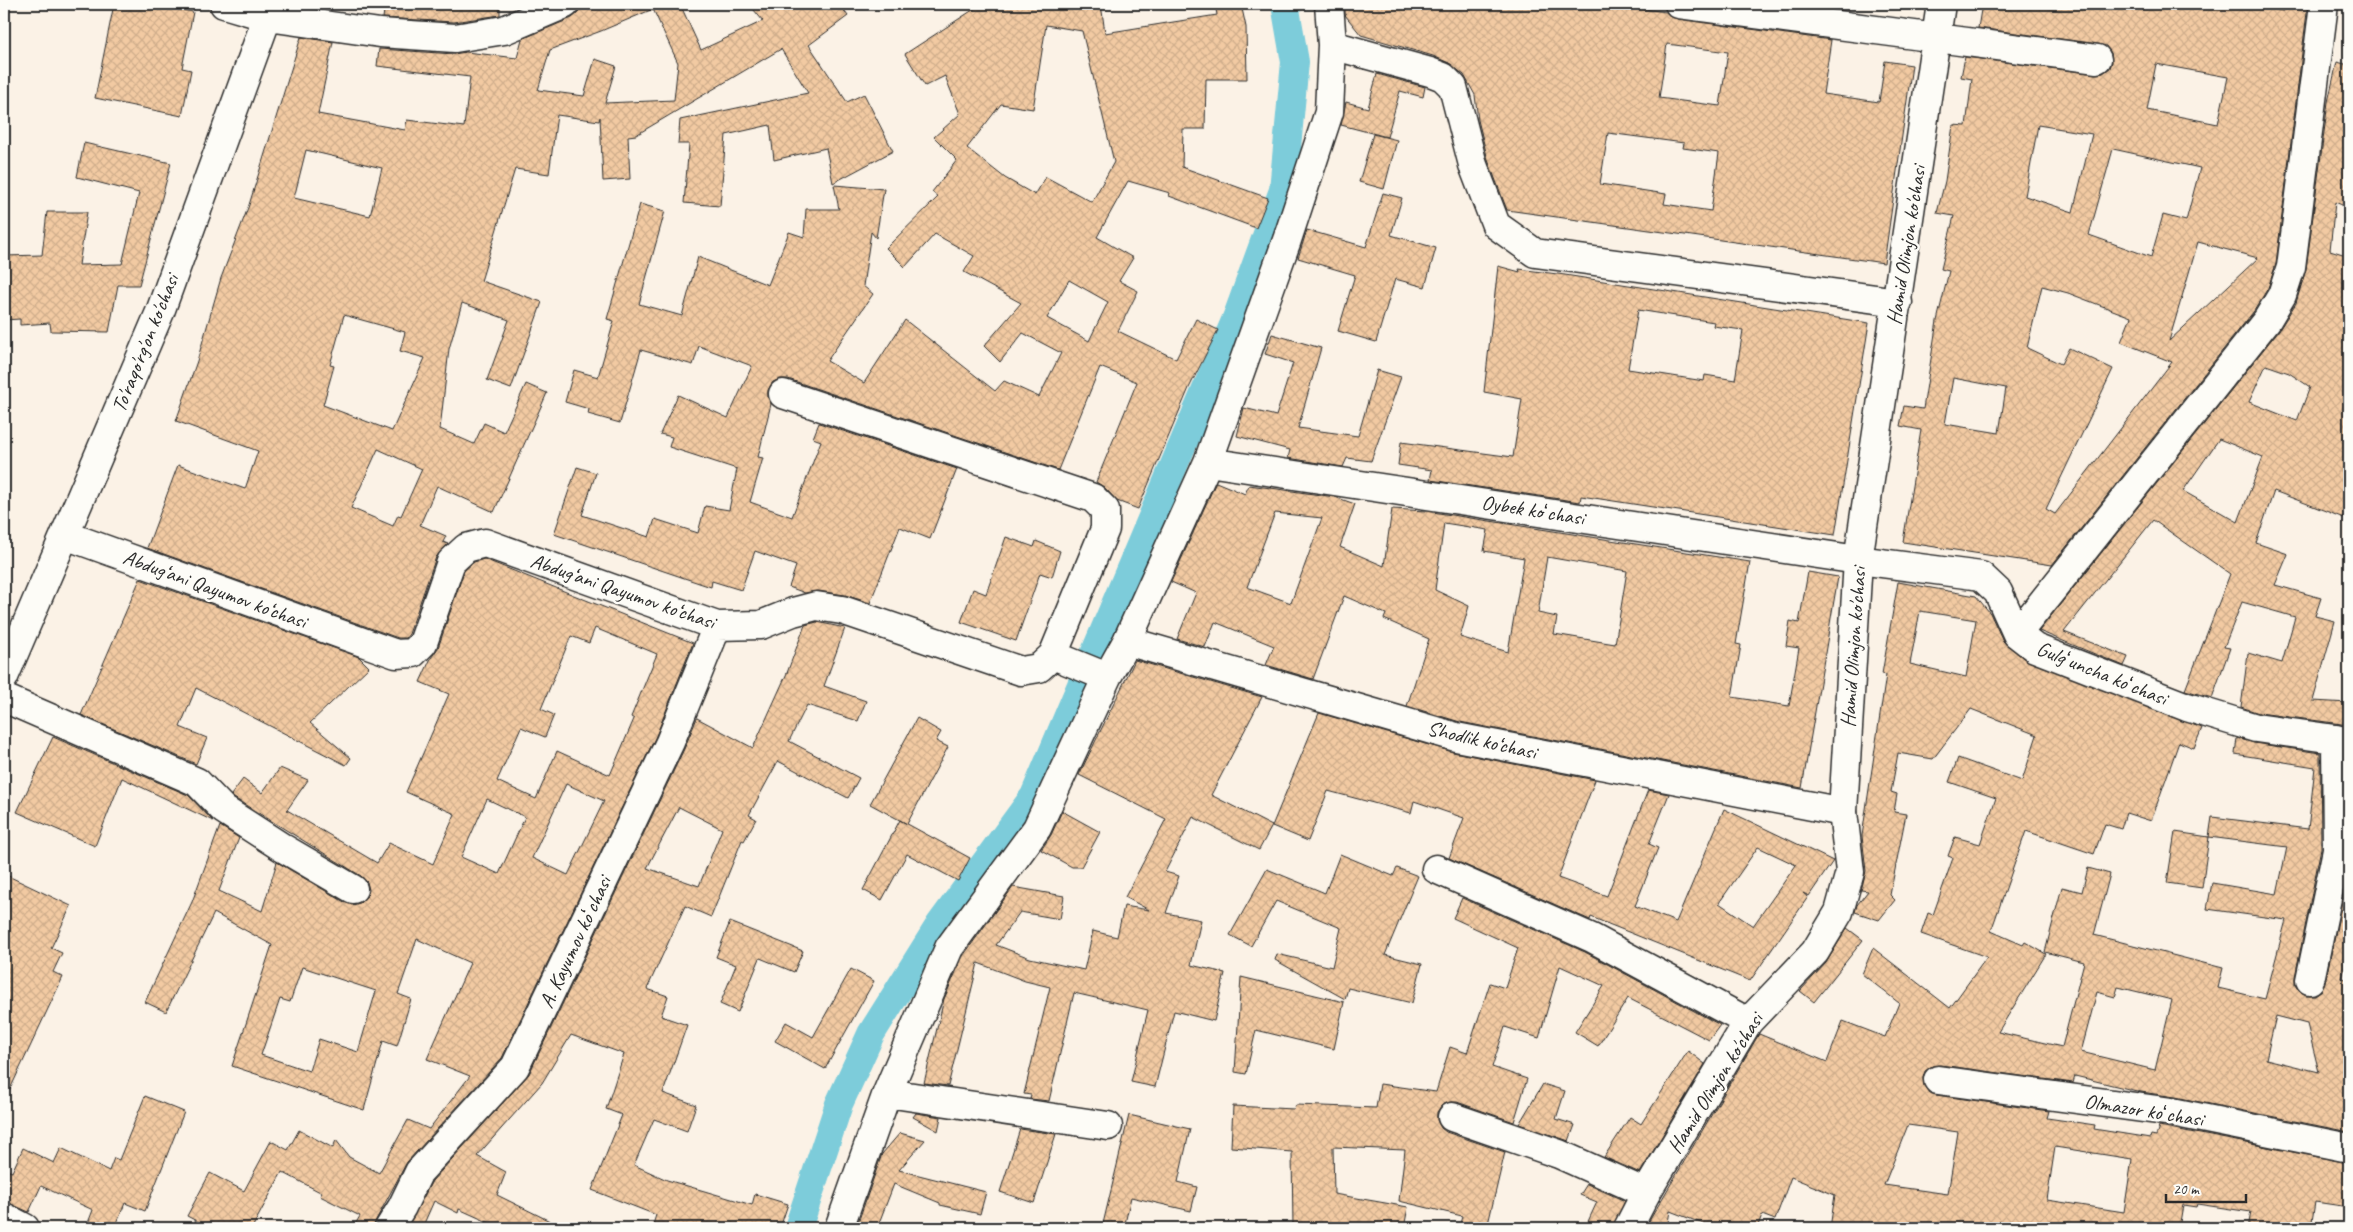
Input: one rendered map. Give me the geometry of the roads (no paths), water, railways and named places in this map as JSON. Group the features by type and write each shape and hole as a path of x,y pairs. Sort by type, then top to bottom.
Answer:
{"street":[{"path":"224,4 270,10 380,33 455,38 504,30 564,4"},
{"path":"839,1228 887,1093 949,948 1037,828 1107,677 1127,641 1208,462 1287,240 1330,112 1332,45 1329,4"},
{"path":"1678,4 2097,59"},
{"name":"Hamid Olimjon ko'chasi","path":"1628,1228 1646,1193 1748,1022 1815,952 1839,912 1850,872 1843,812 1858,560 1941,4"},
{"path":"2017,634 2267,320 2282,295 2291,267 2324,4"},
{"name":"To'raqo'rg'on ko'chasi","path":"4,677 160,312 270,10"},
{"path":"1332,45 1430,72 1443,77 1453,87 1473,165 1496,225 1535,254 1898,302"},
{"path":"783,394 1093,498 1105,510 1105,529 1052,655 1107,677"},
{"name":"Oybek koʻchasi","path":"1208,462 1858,560"},
{"name":"Abdug‘ani Qayumov ko‘chasi","path":"65,535 396,654 413,652 423,643 451,562 466,548 485,543 717,626 761,624 816,606 842,610 1020,671 1039,668 1052,655"},
{"name":"Gulgʻuncha koʻchasi","path":"1858,560 1981,576 1998,592 2017,634 2035,648 2187,707 2256,728 2343,740"},
{"name":"A. Kayumov koʻchasi","path":"388,1228 402,1207 419,1172 515,1067 670,742 717,626"},
{"name":"Shodlik ko‘chasi","path":"1127,641 1456,736 1843,812"},
{"path":"4,698 197,782 224,810 283,848 353,889"},
{"path":"2310,980 2337,850 2343,740"},
{"path":"1436,868 1592,938 1748,1022"},
{"name":"Olmazor koʻchasi","path":"1938,1080 2172,1112 2349,1148"},
{"path":"887,1093 1108,1126"},
{"path":"1452,1117 1559,1154 1646,1193"},
{"path":"4,1217 25,1228"}],"waterway":[{"path":"798,1228 839,1104 871,1034 940,924 1034,796 1237,316 1283,190 1295,62 1285,4"}]}
